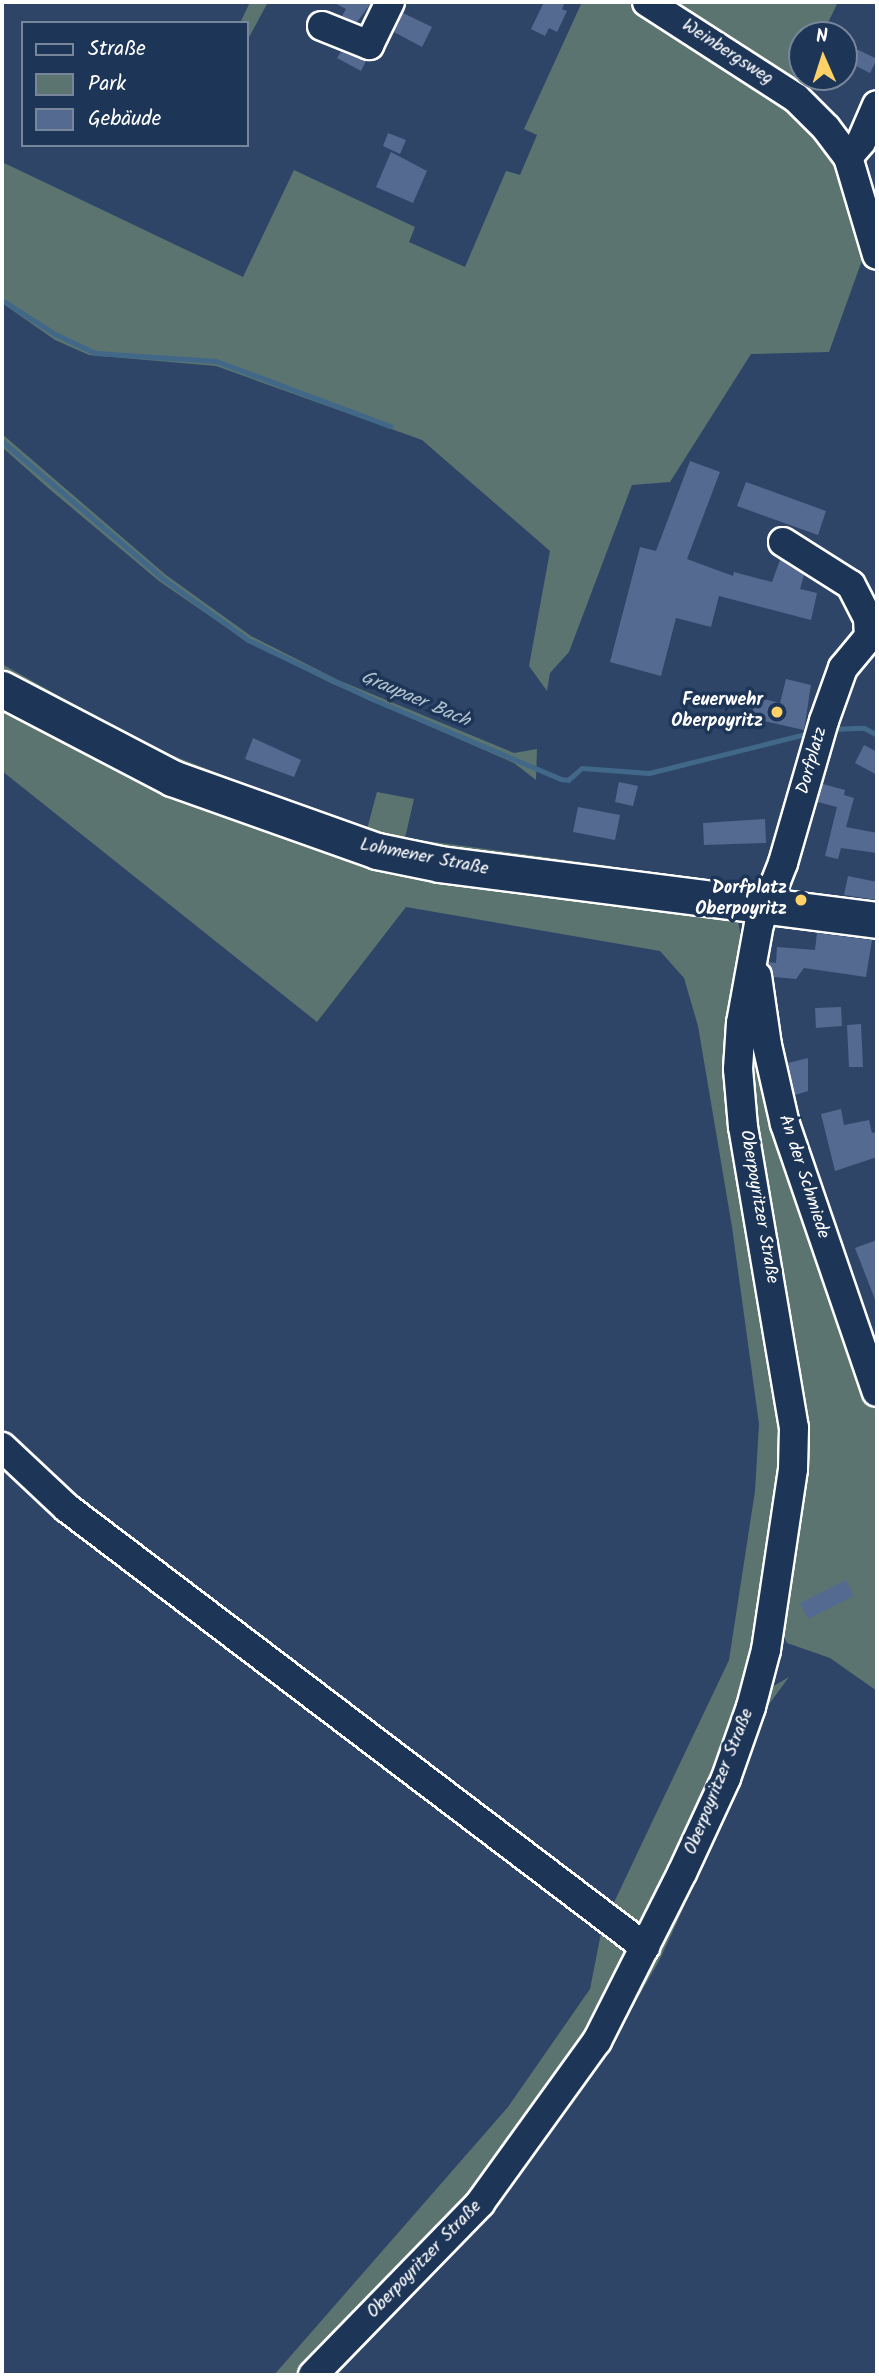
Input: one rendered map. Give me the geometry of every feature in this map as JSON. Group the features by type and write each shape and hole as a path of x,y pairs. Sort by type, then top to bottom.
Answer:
{"main road":[{"name":"Lohmener Straße","path":"2,690 149,768 350,844 440,864 877,920"}],"street":[{"path":"322,26 369,46 390,2"},
{"name":"Weinbergsweg","path":"647,2 796,98 848,157 877,255"},
{"path":"848,157 861,142 877,106"},
{"path":"783,542 851,585 873,631"},
{"name":"Dorfplatz","path":"767,905 843,668 873,631"},
{"name":"Oberpoyritzer Straße","path":"313,2375 488,2193 597,2040 726,1778 751,1707 766,1650 793,1469 794,1428 786,1363 743,1127 738,1069 741,1023 767,905"},
{"name":"An der Schmiede","path":"755,956 767,1045 785,1124 877,1392"},
{"path":"2,1447 67,1508 645,1947"}],"green space":[{"path":"250,2 268,2 248,39 248,21 241,21"},
{"path":"582,2 636,2 792,101 842,163 865,252 829,352 751,354 670,482 632,485 569,652 550,673 547,691 529,666 550,551 422,440 216,366 89,355 55,340 2,303 2,162 243,277 294,170 415,227 409,242 465,267 506,171 520,175 537,135 524,129"},
{"path":"656,2 838,2 829,21 788,21 788,88"},
{"path":"2,434 166,575 251,636 338,680 514,753 537,749 536,780 514,763 333,684 246,641 159,581 47,487 2,447"},
{"path":"2,664 148,746 269,793 265,803 2,680"},
{"path":"2,701 321,844 737,916 743,948 734,1026 788,1430 761,1612 721,1773 644,1923 627,1923 608,1915 729,1660 755,1491 759,1424 732,1227 698,1026 684,978 660,951 406,907 317,1022 2,771"},
{"path":"377,792 414,799 405,838 610,866 605,875 518,865 404,839 389,834 387,843 279,808 283,799 367,829"},
{"path":"755,985 769,1110 789,1183 798,1185 877,1407 877,1691 830,1658 787,1643 777,1623 799,1493 806,1482 748,1125"},
{"path":"789,1677 764,1711 740,1785 660,1959 607,2052 488,2215 337,2375 324,2375 537,2137 761,1703 772,1687"},
{"path":"603,1923 618,1938 630,1961 529,2130 305,2375 274,2375 508,2107 590,1989"}],"building":[{"path":"333,2 372,2 357,22 342,16 346,9"},
{"path":"544,2 565,2 562,9 567,11 557,32 549,28 545,36 531,29"},
{"path":"403,13 432,27 422,47 394,32"},
{"path":"858,50 877,59 870,73 858,67"},
{"path":"341,52 366,61 361,71 337,58"},
{"path":"388,133 406,140 400,154 383,146"},
{"path":"391,152 427,171 413,203 376,187"},
{"path":"690,461 720,472 687,559 733,576 734,572 772,582 780,560 804,575 800,589 817,593 811,620 719,596 711,627 676,618 661,676 610,662 640,547 656,551"},
{"path":"746,482 826,511 818,535 737,506"},
{"path":"786,679 811,685 804,730 751,718 756,697 780,703"},
{"path":"253,738 301,760 294,777 245,759"},
{"path":"864,745 877,752 877,775 855,763"},
{"path":"619,782 638,786 633,806 615,802"},
{"path":"823,784 845,790 844,795 854,798 846,827 877,833 877,853 841,848 838,859 825,856 837,807 818,802"},
{"path":"578,807 620,815 615,840 573,832"},
{"path":"765,819 766,843 704,845 703,823"},
{"path":"848,876 877,882 877,900 844,895"},
{"path":"817,933 872,940 866,977 804,968 796,979 774,977 769,962 776,963 777,947 815,950"},
{"path":"841,1007 842,1026 816,1028 815,1008"},
{"path":"861,1024 863,1067 849,1067 847,1025"},
{"path":"808,1058 808,1091 795,1095 788,1063"},
{"path":"841,1109 844,1125 869,1120 872,1133 877,1132 877,1157 835,1171 821,1114"},
{"path":"877,1240 877,1302 876,1302 855,1248"},
{"path":"846,1580 854,1596 808,1619 800,1603"}],"waterway":[{"path":"2,300 55,334 95,353 216,361 390,426"},
{"name":"Graupaer Bach","path":"2,441 165,580 248,640 370,698 561,779 568,780 582,768 649,773 810,733"},
{"name":"Graupaer Bach","path":"830,729 864,728 877,735"}],"place":[{"name":"Feuerwehr Oberpoyritz","path":"777,712"},
{"name":"Dorfplatz Oberpoyritz","path":"801,900"}]}
